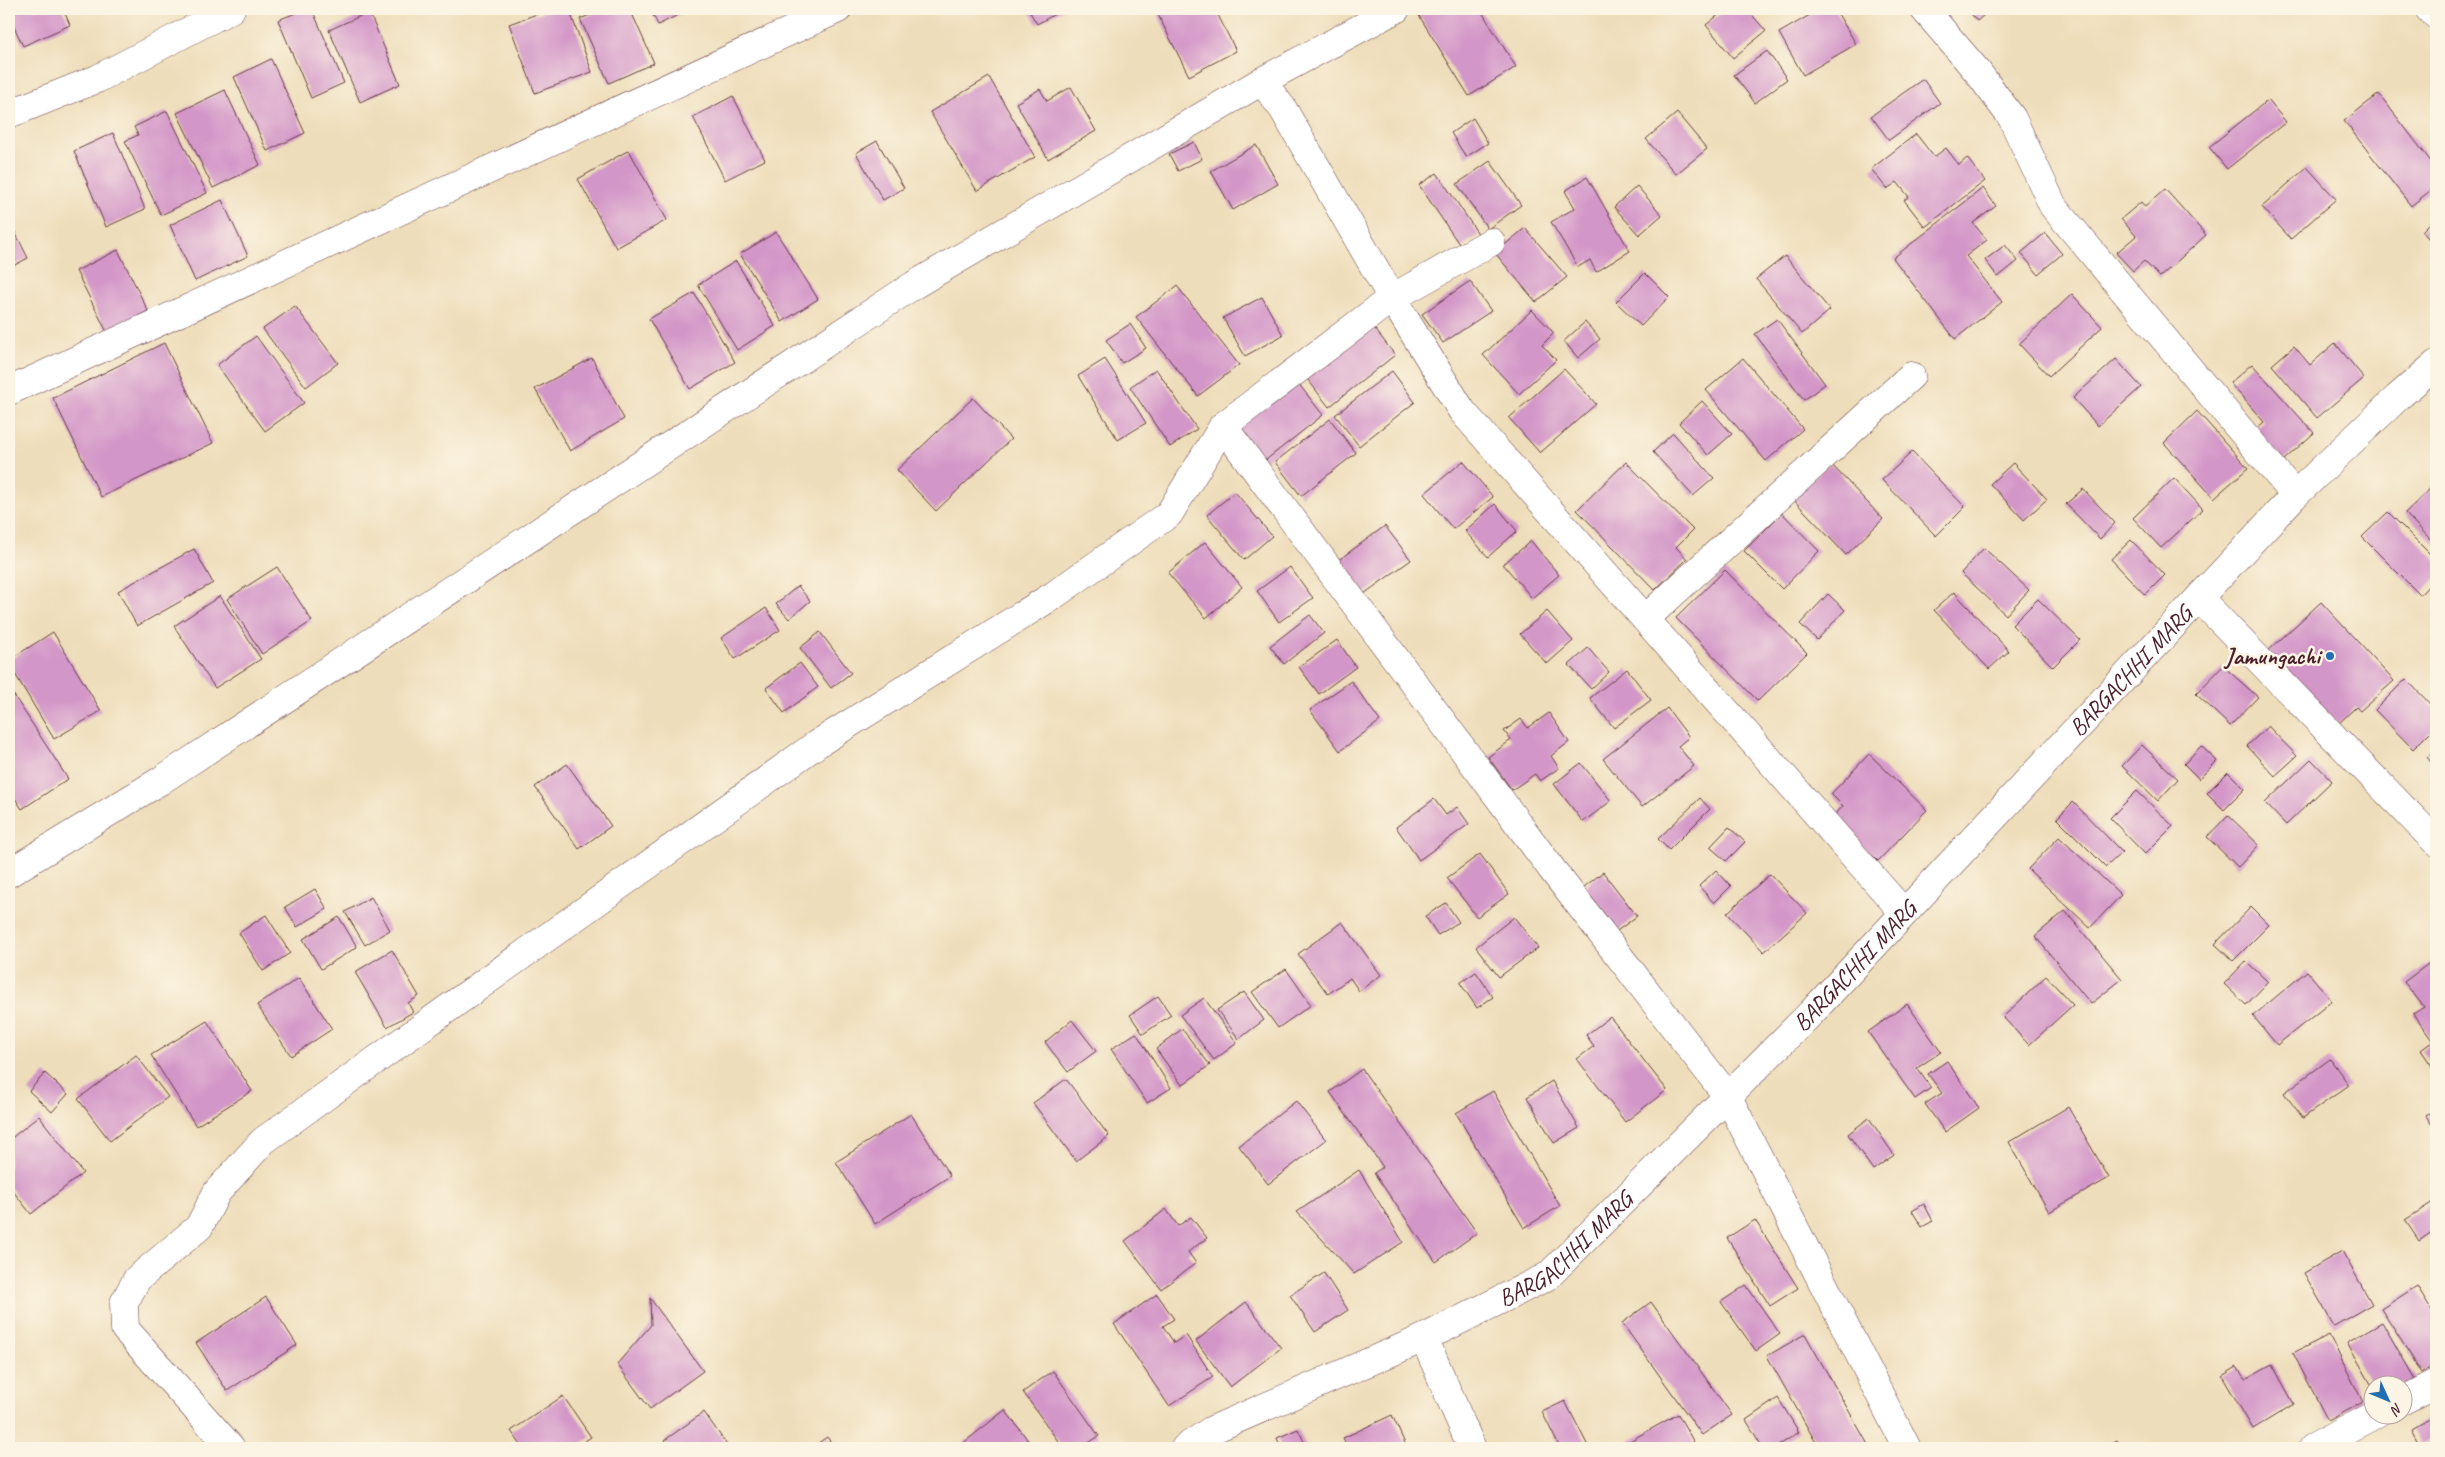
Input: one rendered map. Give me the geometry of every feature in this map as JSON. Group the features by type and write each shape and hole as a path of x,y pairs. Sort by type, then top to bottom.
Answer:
{"street":[{"path":"9,114 97,79 231,9"},
{"path":"9,391 838,9"},
{"path":"9,873 160,781 914,285 1262,81 1396,9"},
{"path":"1924,9 1977,71 2012,118 2053,206 2294,495"},
{"path":"2430,9 2436,15"},
{"path":"1262,81 1283,109 1392,298 1462,410 1904,913"},
{"path":"231,1448 125,1329 124,1303 138,1279 199,1227 217,1192 263,1141 817,744 1054,595 1169,514 1223,426 1392,298 1491,242"},
{"name":"BARGACHHI MARG","path":"1185,1448 1212,1430 1424,1338 1548,1276 1811,1013 2294,495 2398,397 2436,364"},
{"path":"1645,619 1911,376"},
{"path":"1223,426 1554,872 1728,1097 1907,1448"},
{"path":"2198,598 2436,842"},
{"path":"1424,1338 1472,1448"},
{"path":"2412,1396 2436,1384"},
{"path":"2312,1448 2362,1421"}],"building":[{"path":"9,9 63,9 70,25 23,46 9,16"},
{"path":"306,9 312,9 344,83 311,98 278,20"},
{"path":"551,9 569,9 592,72 535,93 509,24"},
{"path":"604,9 630,9 654,63 609,83 580,19"},
{"path":"650,9 690,9 658,25"},
{"path":"1028,9 1064,9 1037,24"},
{"path":"1155,9 1215,9 1236,51 1189,76"},
{"path":"1427,9 1480,9 1516,67 1469,96 1418,14"},
{"path":"1726,9 1747,9 1766,31 1733,58 1706,25"},
{"path":"1820,9 1835,9 1856,44 1803,75 1779,33"},
{"path":"1967,9 1991,9 1977,21"},
{"path":"369,12 400,84 360,102 329,30"},
{"path":"1767,51 1787,79 1755,103 1734,75"},
{"path":"271,59 305,133 267,151 234,77"},
{"path":"989,77 1035,157 977,191 930,112"},
{"path":"1923,79 1940,103 1889,140 1871,116"},
{"path":"1071,87 1096,131 1048,159 1016,103 1040,89 1047,101"},
{"path":"225,90 260,165 213,188 177,113"},
{"path":"2379,94 2436,168 2436,186 2411,206 2344,121"},
{"path":"733,96 765,160 725,180 693,117"},
{"path":"2268,100 2286,122 2227,169 2209,147"},
{"path":"167,111 207,193 161,215 125,141 138,135 134,127"},
{"path":"1677,113 1707,149 1676,174 1646,139"},
{"path":"1473,118 1488,143 1466,157 1451,133"},
{"path":"113,133 145,209 106,227 74,151"},
{"path":"1916,134 1934,157 1946,148 1959,165 1967,158 1985,181 1925,227 1904,200 1909,197 1897,182 1887,189 1871,169"},
{"path":"877,141 904,188 883,200 856,153"},
{"path":"1194,142 1202,159 1178,171 1169,154"},
{"path":"1256,145 1278,184 1233,210 1211,171"},
{"path":"629,150 667,220 616,248 578,179"},
{"path":"1490,161 1521,205 1488,229 1457,184"},
{"path":"2307,167 2336,199 2291,239 2262,207"},
{"path":"1437,173 1479,235 1461,247 1419,185"},
{"path":"1587,177 1630,251 1596,272 1590,260 1578,267 1551,222 1575,208 1565,191"},
{"path":"1637,186 1662,215 1639,235 1614,207"},
{"path":"1983,188 1996,206 1973,223 1987,240 1966,256 2002,302 1955,339 1893,258"},
{"path":"2165,189 2206,235 2160,277 2144,261 2133,271 2116,253 2136,236 2121,219 2141,202 2145,207"},
{"path":"222,200 248,256 195,281 170,225"},
{"path":"2436,217 2436,247 2422,231"},
{"path":"9,220 28,258 9,268"},
{"path":"1525,228 1567,277 1536,302 1495,253"},
{"path":"776,232 818,299 782,322 740,254"},
{"path":"2045,233 2062,254 2038,274 2021,253"},
{"path":"2005,245 2018,261 1998,277 1985,260"},
{"path":"118,250 148,311 107,332 76,271"},
{"path":"1785,256 1830,310 1802,334 1756,279"},
{"path":"736,261 775,326 737,350 698,285"},
{"path":"1645,273 1669,297 1641,326 1616,302"},
{"path":"1470,281 1491,311 1443,343 1422,314"},
{"path":"1177,286 1239,365 1198,396 1136,317"},
{"path":"694,293 735,362 690,389 649,319"},
{"path":"2072,294 2102,327 2049,376 2019,344"},
{"path":"1262,297 1283,335 1245,356 1223,318"},
{"path":"295,306 338,363 306,387 263,329"},
{"path":"1532,310 1554,333 1542,345 1556,360 1519,394 1483,355"},
{"path":"1777,319 1825,384 1804,400 1755,334"},
{"path":"1368,320 1395,355 1329,407 1302,372"},
{"path":"1585,322 1600,339 1578,358 1564,341"},
{"path":"1130,324 1146,348 1122,363 1106,340"},
{"path":"256,336 304,403 265,431 217,365"},
{"path":"164,343 213,443 101,497 53,398"},
{"path":"2335,343 2364,378 2317,418 2272,365 2294,346 2310,365"},
{"path":"592,358 624,419 570,451 535,389"},
{"path":"1743,358 1803,429 1766,461 1706,390"},
{"path":"1105,359 1146,423 1118,440 1078,376"},
{"path":"2116,359 2141,387 2098,426 2073,398"},
{"path":"2252,364 2314,433 2284,460 2256,429 2264,422 2230,383"},
{"path":"1156,369 1197,429 1170,447 1130,387"},
{"path":"1564,369 1596,404 1540,453 1509,418"},
{"path":"1392,371 1415,402 1359,446 1335,415"},
{"path":"1294,378 1323,415 1262,463 1233,425"},
{"path":"973,398 1011,439 936,511 897,470"},
{"path":"1702,401 1732,434 1708,455 1679,423"},
{"path":"2197,411 2248,468 2214,498 2164,443"},
{"path":"1330,419 1356,453 1301,496 1275,462"},
{"path":"1673,433 1714,478 1693,496 1653,452"},
{"path":"1912,452 1965,507 1936,536 1882,480"},
{"path":"1463,461 1493,497 1453,529 1424,494"},
{"path":"1626,462 1693,530 1676,547 1687,559 1655,590 1577,510"},
{"path":"1830,463 1883,519 1846,555 1792,498"},
{"path":"2013,463 2047,499 2024,520 1990,484"},
{"path":"2174,478 2203,509 2161,548 2133,518"},
{"path":"2436,483 2436,545 2405,513"},
{"path":"2083,489 2115,523 2100,539 2066,504"},
{"path":"1235,492 1272,536 1244,560 1207,515"},
{"path":"1495,504 1517,531 1488,557 1465,531"},
{"path":"2388,512 2436,560 2436,578 2420,595 2362,537"},
{"path":"1782,513 1819,551 1782,589 1744,551"},
{"path":"1385,526 1411,560 1361,596 1337,561"},
{"path":"2131,540 2165,575 2145,595 2111,559"},
{"path":"1531,541 1559,575 1532,598 1503,564"},
{"path":"1205,542 1242,587 1206,618 1168,573"},
{"path":"1984,548 2029,590 2006,615 1961,573"},
{"path":"194,549 213,583 137,626 118,591"},
{"path":"277,567 312,621 262,654 227,599"},
{"path":"1290,567 1313,598 1279,622 1257,591"},
{"path":"1725,570 1807,653 1758,701 1676,618"},
{"path":"798,586 810,601 789,619 776,604"},
{"path":"1954,592 2009,651 1989,669 1934,610"},
{"path":"1828,594 1845,610 1817,640 1800,624"},
{"path":"220,596 261,659 215,688 174,626"},
{"path":"2038,599 2080,640 2053,667 2012,625"},
{"path":"2321,602 2394,681 2360,711 2356,707 2336,726 2268,651"},
{"path":"766,608 780,630 735,659 721,638"},
{"path":"1547,611 1573,641 1547,664 1520,634"},
{"path":"1310,615 1324,633 1284,664 1270,646"},
{"path":"53,632 101,711 54,739 9,664 9,660"},
{"path":"820,632 851,673 831,688 800,648"},
{"path":"1337,640 1356,667 1319,694 1299,667"},
{"path":"1588,648 1609,672 1591,689 1569,665"},
{"path":"800,663 818,687 784,713 766,688"},
{"path":"2223,666 2258,697 2230,726 2196,694"},
{"path":"1627,669 1651,700 1614,728 1590,698"},
{"path":"2406,679 2436,710 2436,726 2413,749 2375,710"},
{"path":"1351,681 1380,721 1340,751 1310,710"},
{"path":"13,694 68,779 22,809 9,789 9,697"},
{"path":"1667,708 1689,737 1678,746 1694,766 1642,807 1603,759"},
{"path":"1549,713 1569,742 1551,756 1559,768 1540,781 1535,774 1512,790 1488,757 1511,740 1504,731 1521,719 1528,728"},
{"path":"2268,726 2297,756 2275,776 2247,746"},
{"path":"2142,745 2178,779 2158,801 2122,766"},
{"path":"2201,746 2217,761 2199,779 2184,764"},
{"path":"2436,749 2436,768 2427,757"},
{"path":"1869,754 1927,810 1878,861 1832,818 1843,806 1831,794"},
{"path":"2311,759 2332,781 2286,825 2265,803"},
{"path":"1581,763 1611,801 1583,822 1554,784"},
{"path":"567,764 611,826 579,849 535,787"},
{"path":"2228,772 2245,789 2224,810 2207,793"},
{"path":"2137,791 2173,826 2145,854 2110,818"},
{"path":"1700,798 1710,809 1669,850 1658,839"},
{"path":"1434,799 1446,815 1457,807 1469,824 1419,860 1396,827"},
{"path":"2073,802 2122,852 2106,867 2057,818"},
{"path":"2228,815 2259,845 2238,867 2207,837"},
{"path":"1729,827 1745,842 1726,861 1710,847"},
{"path":"2059,837 2121,895 2090,928 2028,869"},
{"path":"1480,854 1509,894 1477,917 1447,878"},
{"path":"1716,870 1731,886 1714,903 1699,886"},
{"path":"1603,872 1637,916 1613,934 1579,891"},
{"path":"1770,874 1807,913 1764,952 1727,913"},
{"path":"315,889 327,909 297,927 285,907"},
{"path":"371,897 390,930 365,945 345,912"},
{"path":"1446,903 1459,922 1438,935 1425,916"},
{"path":"2251,907 2269,925 2233,961 2215,944"},
{"path":"2065,911 2122,979 2091,1004 2035,936"},
{"path":"266,915 290,953 263,971 239,933"},
{"path":"339,917 357,947 321,969 303,939"},
{"path":"1514,917 1538,948 1499,977 1476,947"},
{"path":"1342,922 1381,975 1359,991 1350,978 1328,994 1298,954"},
{"path":"392,950 419,996 408,1003 413,1012 387,1027 355,972"},
{"path":"2436,958 2436,1036 2432,1040 2413,1014 2424,1007 2404,982"},
{"path":"2246,961 2268,982 2246,1005 2224,984"},
{"path":"1286,969 1311,1005 1278,1028 1252,992"},
{"path":"2307,971 2332,1001 2277,1045 2253,1016"},
{"path":"1476,972 1493,997 1477,1008 1460,983"},
{"path":"2046,976 2073,1005 2029,1045 2003,1017"},
{"path":"299,978 332,1029 291,1056 257,1005"},
{"path":"1244,992 1264,1020 1239,1039 1217,1010"},
{"path":"1158,996 1171,1015 1143,1034 1130,1015"},
{"path":"1204,998 1237,1043 1214,1060 1180,1015"},
{"path":"1907,1004 1941,1052 1917,1068 1931,1088 1915,1099 1868,1032"},
{"path":"1610,1017 1667,1090 1625,1122 1577,1059 1594,1046 1586,1035"},
{"path":"1072,1020 1096,1051 1068,1072 1045,1042"},
{"path":"207,1021 252,1091 196,1126 151,1055"},
{"path":"1182,1029 1210,1065 1182,1085 1156,1049"},
{"path":"1136,1033 1171,1088 1147,1103 1111,1049"},
{"path":"2436,1039 2436,1072 2421,1050"},
{"path":"136,1055 168,1097 110,1141 78,1099"},
{"path":"2330,1059 2349,1085 2303,1118 2284,1093"},
{"path":"1947,1061 1979,1108 1945,1132 1925,1104 1942,1093 1928,1074"},
{"path":"1362,1069 1477,1233 1436,1262 1374,1173 1383,1167 1330,1092"},
{"path":"45,1073 68,1094 52,1112 29,1091"},
{"path":"1066,1079 1109,1136 1076,1161 1033,1103"},
{"path":"1552,1081 1579,1128 1554,1143 1527,1097"},
{"path":"1493,1091 1560,1206 1524,1228 1456,1113"},
{"path":"1296,1101 1326,1140 1268,1184 1239,1146"},
{"path":"2068,1107 2109,1178 2049,1212 2009,1142"},
{"path":"2436,1109 2436,1131 2426,1116"},
{"path":"911,1114 950,1176 875,1224 836,1162"},
{"path":"39,1116 83,1173 31,1214 9,1186 9,1140"},
{"path":"1869,1118 1894,1155 1873,1170 1848,1134"},
{"path":"1359,1170 1403,1242 1354,1274 1297,1212"},
{"path":"2436,1200 2436,1229 2419,1241 2405,1220"},
{"path":"1924,1204 1933,1221 1922,1227 1912,1211"},
{"path":"1166,1209 1178,1226 1191,1217 1207,1238 1188,1252 1196,1263 1161,1289 1125,1241"},
{"path":"1755,1220 1798,1288 1770,1306 1727,1238"},
{"path":"2342,1251 2372,1304 2334,1326 2304,1273"},
{"path":"1324,1273 1348,1310 1315,1332 1290,1295"},
{"path":"1746,1285 1780,1334 1756,1351 1721,1302"},
{"path":"2417,1286 2436,1317 2436,1364 2422,1373 2381,1309"},
{"path":"1157,1294 1174,1319 1163,1326 1174,1343 1186,1335 1213,1377 1169,1406 1114,1324"},
{"path":"266,1297 297,1345 227,1391 196,1343"},
{"path":"650,1298 703,1371 650,1409 617,1364 651,1325"},
{"path":"1246,1302 1281,1348 1230,1387 1196,1341"},
{"path":"1651,1302 1732,1415 1702,1435 1622,1323"},
{"path":"2382,1322 2412,1374 2365,1374 2347,1342"},
{"path":"1805,1334 1870,1448 1819,1448 1767,1356"},
{"path":"2329,1335 2362,1403 2328,1421 2293,1353"},
{"path":"2272,1364 2294,1404 2253,1429 2222,1376 2237,1367 2245,1379"},
{"path":"1053,1371 1099,1436 1081,1448 1063,1448 1023,1392"},
{"path":"2412,1374 2416,1381 2412,1383"},
{"path":"563,1396 591,1437 575,1448 523,1448 511,1431"},
{"path":"1778,1398 1799,1432 1775,1448 1763,1448 1746,1420"},
{"path":"1565,1401 1589,1448 1560,1448 1542,1412"},
{"path":"1005,1410 1034,1448 965,1448 962,1444"},
{"path":"704,1412 729,1448 671,1448 665,1440"},
{"path":"1678,1414 1697,1448 1619,1447"},
{"path":"1392,1415 1407,1448 1348,1448 1343,1438"},
{"path":"2436,1415 2436,1437 2421,1446 2412,1429"},
{"path":"1298,1429 1307,1448 1281,1448 1277,1438"},
{"path":"827,1437 835,1448 811,1448"},
{"path":"2117,1440 2122,1448 2103,1448"}],"place":[{"name":"Jamungachi","path":"2330,656"}]}
